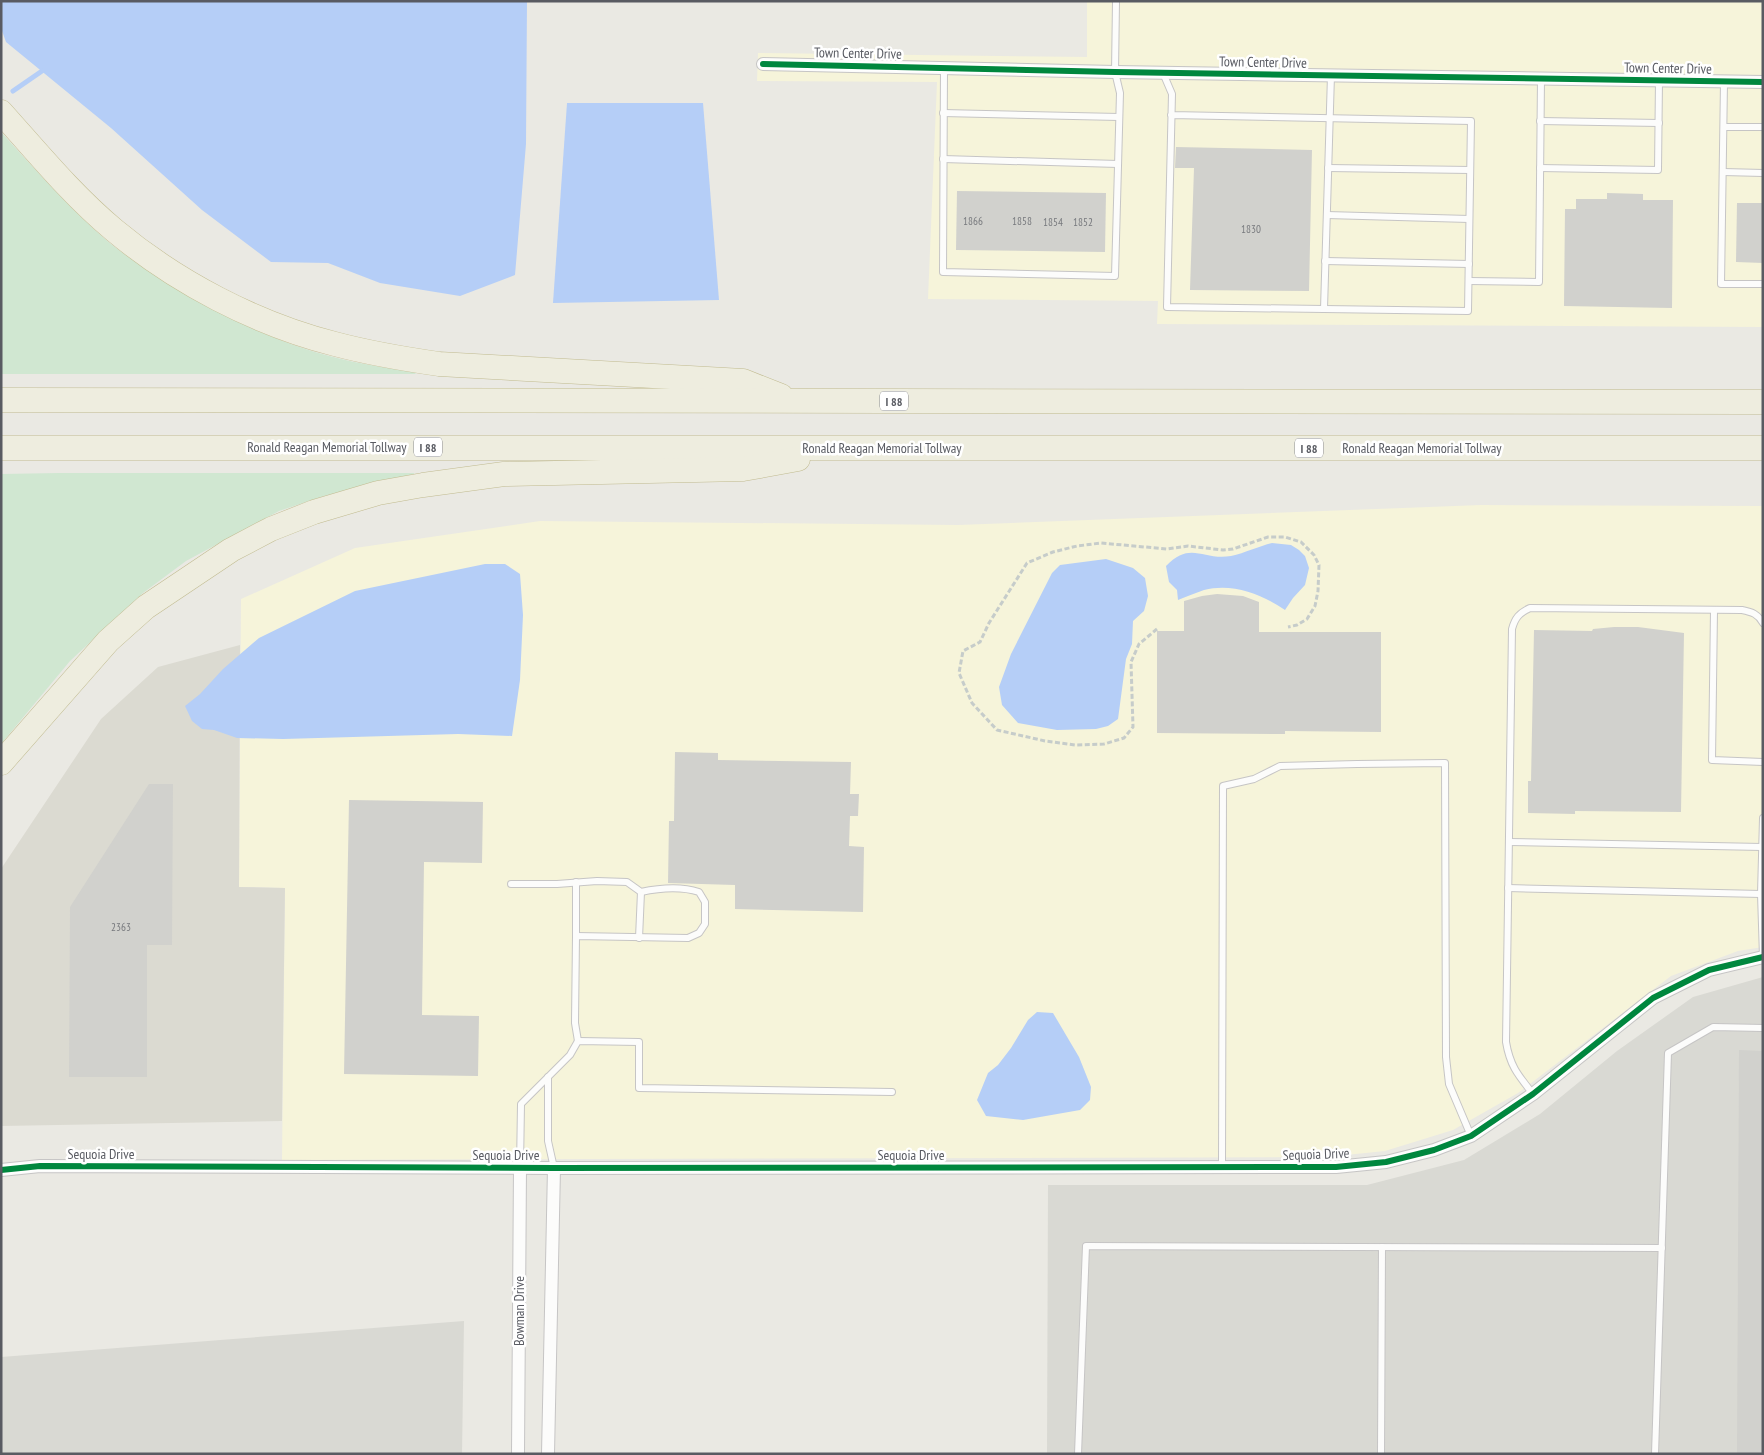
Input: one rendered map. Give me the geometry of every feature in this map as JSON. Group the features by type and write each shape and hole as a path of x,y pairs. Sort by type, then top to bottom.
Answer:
{"highway":[{"path":"1,112 85,204 144,253 202,290 248,314 290,330 334,344 390,357 439,364 742,381 797,401"},
{"name":"I 88","path":"1,400 1763,402"},
{"name":"Ronald Reagan Memorial Tollway","path":"1,448 1763,448"},
{"path":"1,763 108,641 146,607 231,550 271,529 314,512 378,493 504,474 743,469 855,448"}],"street":[{"name":"Town Center Drive","path":"763,64 1163,73 1763,82"},
{"name":"Sequoia Drive","path":"1,1170 40,1166 1222,1168 1336,1167 1386,1162 1434,1150 1471,1136 1533,1094 1653,998 1709,970 1763,957"},
{"name":"Bowman Drive","path":"518,1454 520,1167"},
{"path":"548,1454 554,1168"}],"lane":[{"path":"944,68 943,272 1115,276 1120,93 1115,72 1116,1"},
{"path":"1163,73 1172,94 1171,116 1167,307 1468,311 1470,121 1171,116"},
{"path":"1324,309 1331,75"},
{"path":"1469,281 1539,282 1541,79"},
{"path":"1540,168 1658,170 1659,80"},
{"path":"1724,82 1721,284 1763,284"},
{"path":"943,113 1119,117"},
{"path":"1540,121 1659,123"},
{"path":"1724,127 1763,127"},
{"path":"943,159 1118,164"},
{"path":"1328,168 1470,170"},
{"path":"1723,172 1763,173"},
{"path":"1327,215 1470,219"},
{"path":"1326,261 1469,264"},
{"path":"1533,1094 1516,1073 1509,1058 1506,1042 1512,630 1515,619 1521,612 1530,608 1742,610 1754,612 1763,623"},
{"path":"1714,610 1712,760 1763,762"},
{"path":"1222,1168 1223,786 1254,778 1280,766 1445,763 1446,1057 1450,1084 1471,1136"},
{"path":"1763,818 1761,894 1763,957"},
{"path":"1509,842 1762,847"},
{"path":"520,1167 522,1104 570,1055 578,1041 575,1023 576,882"},
{"path":"512,884 627,882 641,892 660,888 688,888 699,892 705,902 705,924 699,933 688,938 576,936"},
{"path":"1508,888 1761,894"},
{"path":"640,938 641,892"},
{"path":"1655,1454 1668,1053 1714,1027 1763,1028"},
{"path":"578,1041 639,1042 639,1088 892,1092"},
{"path":"548,1077 548,1140 554,1168"},
{"path":"1078,1454 1086,1246 1662,1248"},
{"path":"1381,1454 1382,1247"}],"path":[{"path":"1157,629 1139,644 1132,662 1132,727 1124,738 1104,744 1075,745 1045,741 997,730 972,702 959,673 963,651 980,642 989,623 1027,563 1053,552 1077,546 1101,543 1167,549 1188,546 1223,550 1233,549 1268,537 1285,537 1301,542 1314,555 1319,565 1318,591 1315,606 1307,618 1296,625 1288,627"}],"shaded area":[{"path":"1087,1 1763,1 1763,327 1157,324 1158,301 928,299 937,82 757,81 758,53 1087,57"},
{"path":"1481,505 1763,506 1763,947 1738,951 1671,976 1518,1093 1453,1130 1385,1151 1326,1157 282,1160 285,888 239,887 241,599 355,548 540,521 958,525"},
{"path":"240,645 239,887 285,888 282,1121 1,1126 1,869 101,719 158,667"},
{"path":"1763,977 1763,1454 1047,1454 1048,1185 1367,1185 1464,1160 1540,1114 1617,1051 1693,997"},
{"path":"464,1321 462,1454 1,1454 1,1357"}],"green space":[{"path":"1,132 59,195 103,238 135,262 183,292 230,318 303,348 354,362 414,372 416,374 1,374"},
{"path":"1,474 414,474 324,496 279,511 186,561 143,593 70,661 1,744"}],"water":[{"path":"1,1 527,1 526,144 515,275 460,296 380,283 328,263 271,262 202,210 111,128 6,42 1,28"},
{"path":"567,103 703,103 719,300 553,303"},
{"path":"1272,543 1291,545 1299,550 1305,556 1309,568 1305,585 1285,610 1266,599 1246,591 1226,588 1204,590 1178,600 1177,590 1169,582 1166,566 1183,554 1197,553 1221,557 1231,556"},
{"path":"1106,559 1133,568 1145,578 1148,596 1144,611 1133,621 1132,644 1126,659 1118,719 1108,726 1096,729 1057,730 1018,723 1002,705 999,687 1011,654 1052,573 1060,565"},
{"path":"485,564 505,564 520,574 523,615 520,680 512,736 458,734 283,739 237,738 214,730 202,729 192,721 185,706 200,694 223,669 259,638 355,591"},
{"path":"1037,1012 1053,1013 1079,1057 1091,1087 1090,1100 1080,1110 1023,1120 986,1116 977,1100 988,1073 998,1065 1028,1020"}],"building":[{"path":"1176,147 1312,150 1309,291 1190,290 1194,168 1175,168"},
{"path":"957,191 1106,193 1105,252 956,250"},
{"path":"1607,193 1643,194 1643,200 1673,200 1672,308 1564,306 1565,209 1576,209 1576,199 1607,199"},
{"path":"1737,203 1763,203 1763,263 1736,262"},
{"path":"1217,594 1243,596 1259,602 1259,632 1381,632 1381,732 1285,731 1285,734 1157,733 1157,631 1184,631 1184,601"},
{"path":"1638,627 1684,633 1681,812 1575,811 1575,814 1528,813 1528,781 1531,781 1534,630 1592,631 1593,629"},
{"path":"675,752 718,753 718,760 851,762 850,794 859,794 858,816 850,816 849,846 864,847 863,912 735,909 735,885 668,883 669,821 674,821"},
{"path":"149,784 173,784 172,945 147,945 147,1077 69,1077 70,907"},
{"path":"349,800 483,802 482,863 424,862 422,1015 479,1016 478,1076 344,1074"},
{"path":"1739,1050 1763,1051 1763,1454 1737,1454"}],"waterway":[{"path":"13,91 42,71"}],"cycle path":[{"path":"763,64 1115,72 1763,82"},
{"path":"1,1170 40,1166 554,1168 1336,1167 1386,1162 1434,1150 1471,1136 1533,1094 1653,998 1709,970 1763,957"}]}
